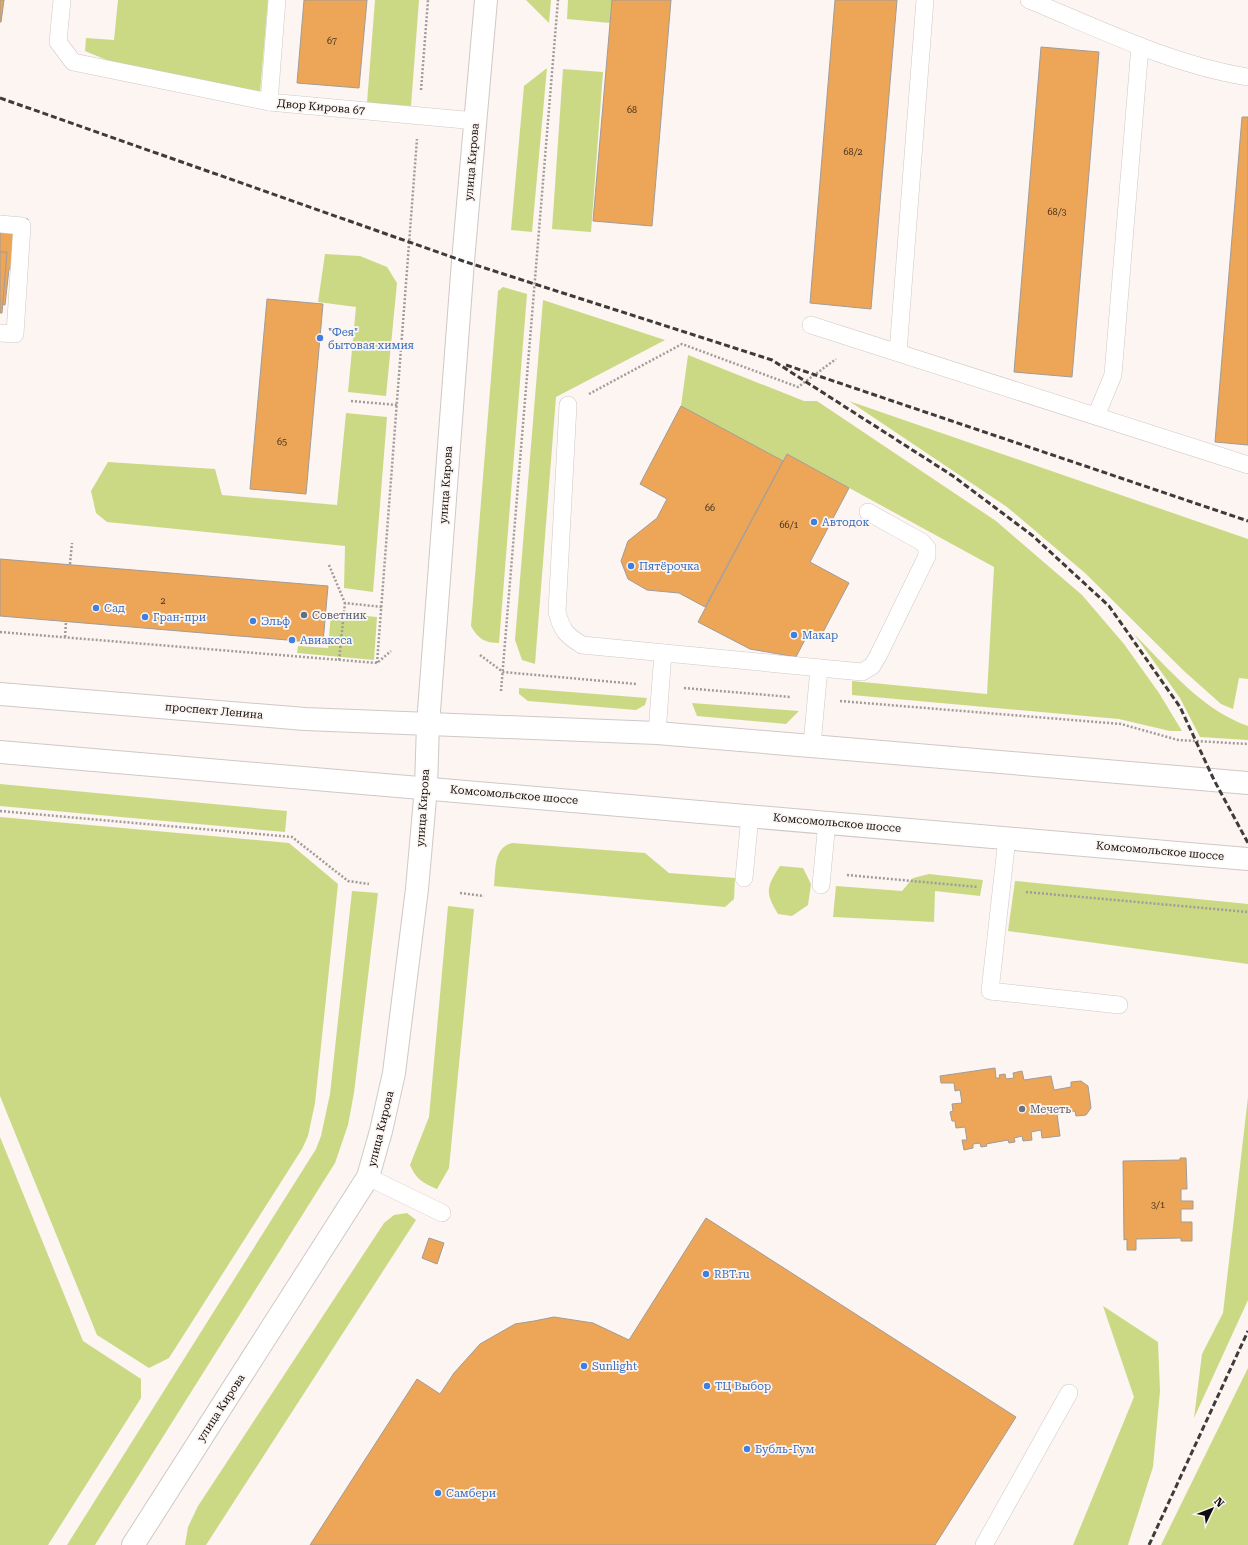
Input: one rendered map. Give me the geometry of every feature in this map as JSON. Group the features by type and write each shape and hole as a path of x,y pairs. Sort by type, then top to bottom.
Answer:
{"main road":[{"name":"улица Кирова","path":"133,1545 368,1177 381,1131 394,1073 408,969 426,787 428,724 463,261 486,0"},
{"name":"проспект Ленина","path":"0,694 305,719 428,724"},
{"path":"428,724 657,733 1248,783"},
{"path":"0,752 299,778 426,787"},
{"name":"Комсомольское шоссе","path":"426,787 1248,859"}],"lane":[{"path":"62,0 58,42 73,62 269,102"},
{"name":"Двор Кирова 67","path":"277,0 269,102 476,122"},
{"path":"898,352 925,0"},
{"path":"1029,0 1140,46 1219,73 1248,77"},
{"path":"1096,416 1113,375 1140,46"},
{"path":"0,224 22,226 15,334 0,333"},
{"path":"811,325 1248,465"},
{"path":"568,406 557,612 560,624 566,634 582,645 862,672 872,666 927,556 927,548 922,542 868,512"},
{"path":"657,733 663,653"},
{"path":"812,745 819,668"},
{"path":"744,878 750,816"},
{"path":"822,879 827,822"},
{"path":"1008,838 990,991 1119,1006"},
{"path":"368,1177 442,1213"},
{"path":"984,1545 1069,1393"}],"path":[{"path":"377,663 428,0"},
{"path":"501,691 558,0"},
{"path":"568,406 682,344 798,386 861,340"},
{"path":"351,401 397,405"},
{"path":"70,564 72,543"},
{"path":"329,566 345,603 339,660"},
{"path":"345,603 382,606"},
{"path":"64,637 66,622"},
{"path":"0,632 377,663 391,651"},
{"path":"480,656 503,672 1121,724 1178,740 1248,744"},
{"path":"0,811 292,837 348,881 369,884"},
{"path":"822,879 1001,889 1248,912"},
{"path":"460,893 484,896"}],"green space":[{"path":"118,0 268,0 260,93 109,61 85,51 86,38 114,40"},
{"path":"375,0 419,0 411,106 367,103"},
{"path":"526,0 551,0 549,23"},
{"path":"568,0 612,0 610,23 567,19"},
{"path":"547,68 532,232 511,230 524,86"},
{"path":"563,69 603,72 591,232 552,229"},
{"path":"325,254 360,256 387,267 397,283 386,396 348,392 356,307 318,302"},
{"path":"503,287 527,294 499,643 482,639 476,634 471,626 498,291"},
{"path":"543,300 665,340 556,397 535,664 522,660 515,640"},
{"path":"688,355 804,401 817,401 996,521 1082,595 1124,644 1159,693 1182,731 1170,731 1119,719 852,695 852,681 987,694 994,567 787,454 783,461 681,406"},
{"path":"849,401 1248,539 1248,679 1239,678 1233,709 1221,704 1184,671 1085,573 1007,507"},
{"path":"346,413 387,417 373,592 344,588 345,546 107,522 96,513 91,491 108,462 215,469 222,495 337,505"},
{"path":"331,613 377,617 374,660 297,653 298,646 328,648"},
{"path":"1134,634 1186,687 1216,710 1231,719 1248,726 1248,740 1200,737 1180,698"},
{"path":"519,688 647,698 645,705 636,710 528,701 519,694"},
{"path":"692,703 799,711 786,724 697,716"},
{"path":"0,784 287,811 285,832 0,806"},
{"path":"0,817 289,843 338,884 315,1103 308,1136 302,1149 169,1358 149,1368 97,1335 0,1096"},
{"path":"512,843 645,853 669,873 735,878 734,899 725,907 494,886 498,855 501,850"},
{"path":"780,866 803,868 811,884 808,905 792,916 778,914 769,895 772,879"},
{"path":"929,874 983,880 980,896 935,891 934,922 833,917 836,886 902,891 913,878"},
{"path":"1015,881 1248,904 1248,964 1008,931"},
{"path":"352,891 378,893 354,1093 348,1125 335,1163 95,1545 67,1545 316,1149 321,1136 330,1094"},
{"path":"448,906 474,909 449,1168 437,1189 420,1180 410,1165 429,1117"},
{"path":"1248,1097 1248,1300 1194,1418 1202,1354 1223,1313"},
{"path":"0,1137 83,1341 141,1379 141,1398 48,1545 0,1545"},
{"path":"407,1213 416,1220 206,1545 185,1545 188,1527 198,1506 384,1223 394,1215"},
{"path":"1103,1306 1158,1342 1160,1391 1153,1467 1128,1545 1073,1545 1134,1397"},
{"path":"1248,1368 1248,1545 1161,1545"}],"building":[{"path":"0,0 4,0 1,22 0,22"},
{"path":"304,0 367,0 359,88 297,83"},
{"path":"612,0 671,0 652,226 593,221"},
{"path":"835,0 897,0 871,309 810,303"},
{"path":"1041,47 1099,52 1072,377 1014,372"},
{"path":"1242,117 1248,117 1248,445 1215,442"},
{"path":"0,216 28,219 21,270 9,269 5,305 0,304"},
{"path":"0,252 7,252 2,313 0,313"},
{"path":"267,299 323,304 306,494 250,489"},
{"path":"681,406 783,461 705,607 679,593 647,590 628,579 621,561 628,541 657,518 667,499 640,484"},
{"path":"787,454 849,488 810,562 849,583 821,636 810,630 796,657 750,649 698,622"},
{"path":"0,559 328,586 323,643 0,616"},
{"name":"Мечеть","path":"995,1068 996,1078 1000,1078 999,1075 1005,1074 1006,1079 1014,1078 1013,1073 1022,1071 1024,1080 1051,1076 1054,1090 1071,1087 1071,1082 1081,1081 1088,1086 1091,1108 1086,1115 1076,1116 1075,1111 1057,1114 1060,1136 1042,1138 1041,1130 1031,1132 1032,1140 1023,1141 1022,1136 1014,1138 1015,1142 1009,1143 1008,1140 986,1144 987,1146 981,1147 980,1143 973,1144 973,1148 964,1150 962,1140 967,1140 965,1127 956,1128 955,1121 952,1121 950,1112 953,1111 952,1104 962,1103 960,1090 955,1091 954,1083 941,1083 940,1076"},
{"path":"1180,1158 1186,1158 1187,1189 1181,1189 1181,1201 1193,1201 1193,1209 1181,1209 1181,1222 1192,1222 1192,1241 1181,1241 1181,1238 1136,1239 1136,1250 1127,1250 1127,1239 1124,1240 1123,1161 1180,1160"},
{"name":"ТЦ Выбор","path":"706,1218 1016,1417 935,1545 310,1545 417,1379 440,1394 454,1373 480,1344 515,1324 554,1317 593,1323 629,1340"},
{"path":"429,1238 444,1243 437,1264 422,1258"}],"railway":[{"path":"0,98 463,261 772,360 953,476 1033,536 1109,606 1180,707 1214,780 1248,843"},
{"path":"786,365 1248,521"},
{"path":"1149,1545 1248,1331"}],"place":[{"name":"\"Фея\" бытовая химия","path":"320,338"},
{"name":"Автодок","path":"814,522"},
{"name":"Пятёрочка","path":"631,566"},
{"name":"Сад","path":"96,608"},
{"name":"Советник","path":"304,615"},
{"name":"Гран-при","path":"145,617"},
{"name":"Эльф","path":"253,621"},
{"name":"Макар","path":"794,635"},
{"name":"Авиаксса","path":"292,640"},
{"name":"Мечеть","path":"1022,1109"},
{"name":"RBT.ru","path":"706,1274"},
{"name":"Sunlight","path":"584,1366"},
{"name":"ТЦ Выбор","path":"707,1386"},
{"name":"Бубль-Гум","path":"747,1449"},
{"name":"Самбери","path":"438,1493"}]}
